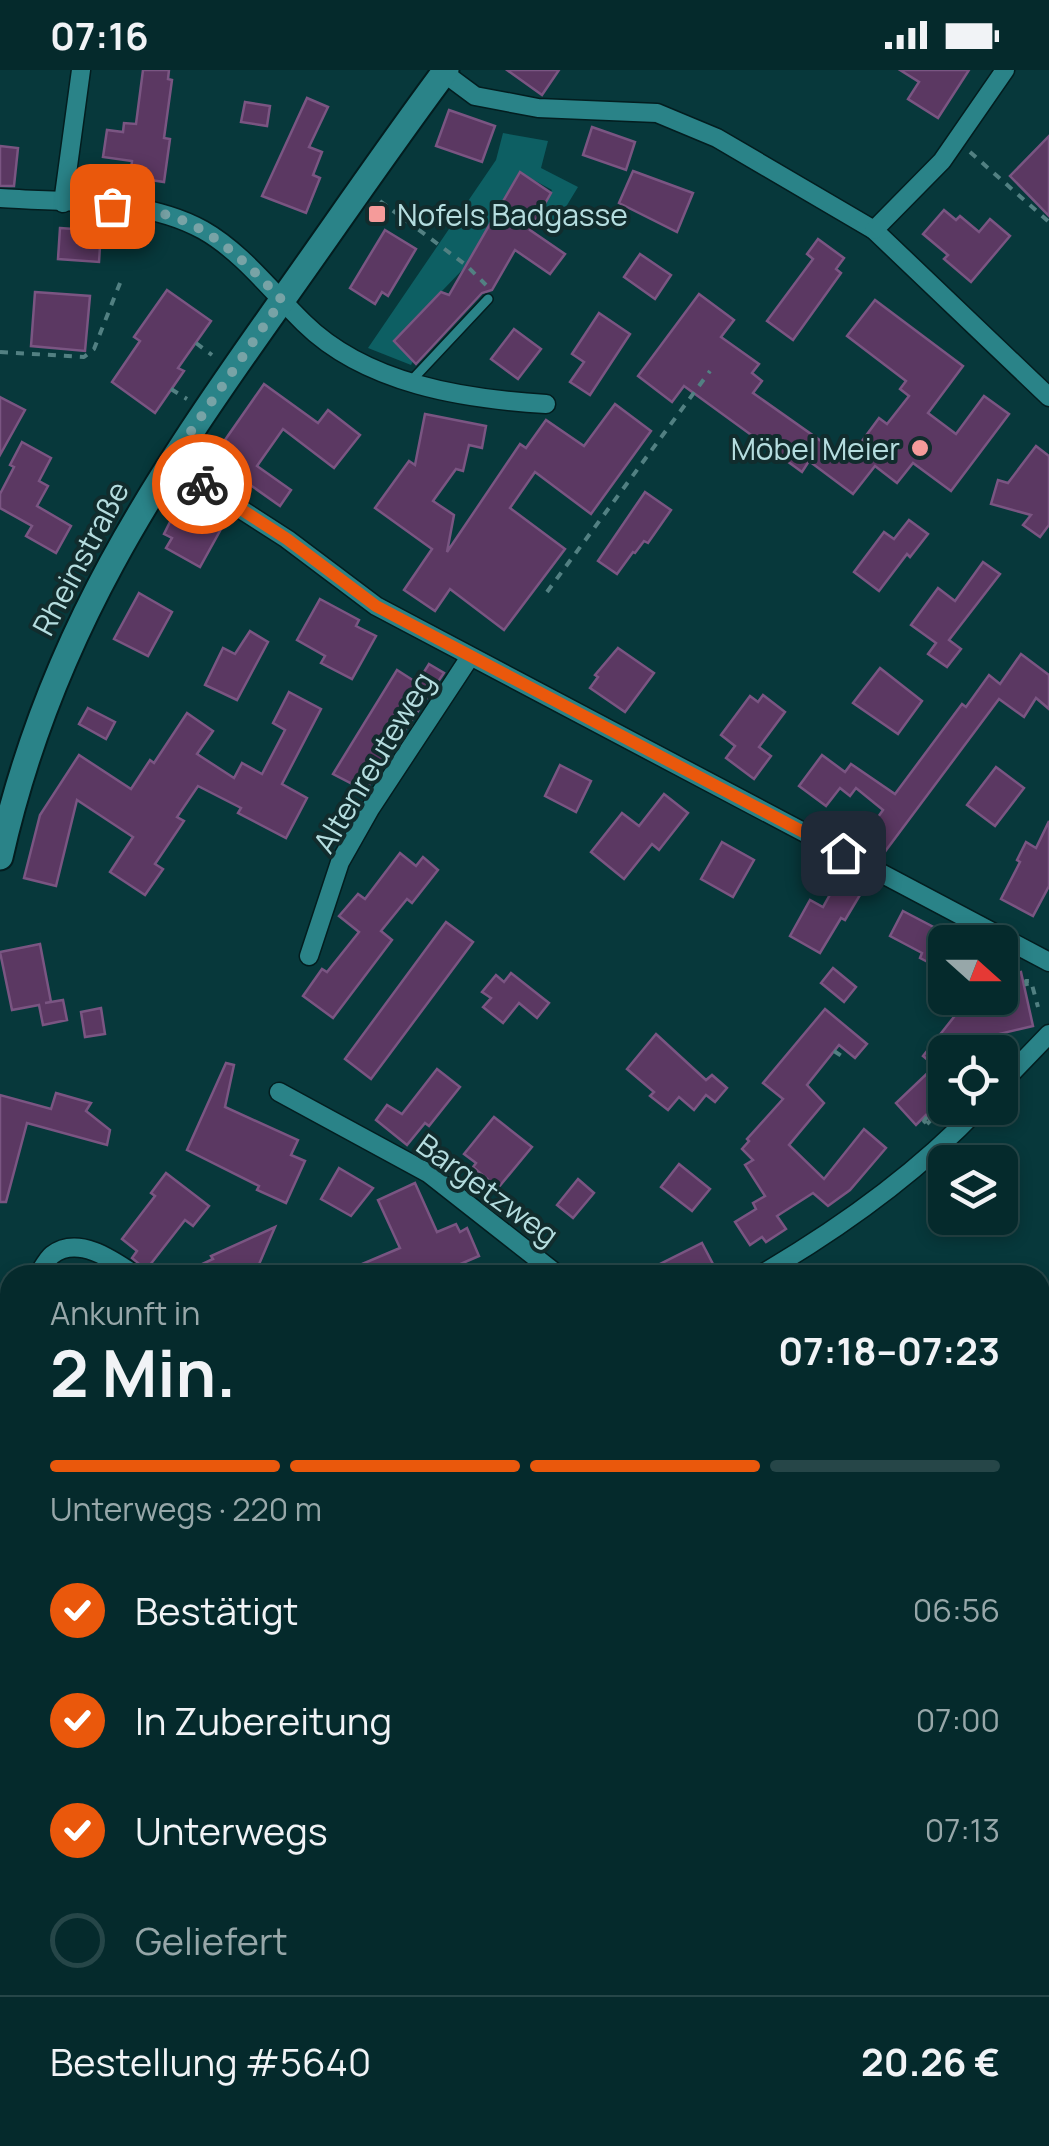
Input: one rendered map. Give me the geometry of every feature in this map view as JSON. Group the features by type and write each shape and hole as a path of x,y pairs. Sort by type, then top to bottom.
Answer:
{"main road":[{"name":"Rheinstraße","path":"0,857 14,798 59,669 99,582 169,463 444,71"}],"street":[{"path":"64,203 81,70"},
{"path":"874,230 942,161 1004,70"},
{"path":"444,71 475,96 538,108 657,113 717,138 874,230 1049,397"},
{"path":"0,198 112,206 166,215 204,230 246,264 308,326 359,361 410,382 502,402 546,404"},
{"name":"Altenreuteweg","path":"169,463 287,539 376,606 1049,962"},
{"name":"Altenreuteweg","path":"310,956 340,862 370,808 470,657"},
{"path":"1018,1066 1049,1034"},
{"name":"Bargetzweg","path":"279,1092 428,1173 545,1265"},
{"path":"777,1265 829,1234 961,1125"},
{"path":"45,1265 53,1254 80,1246 121,1265"}],"lane":[{"path":"410,382 489,293"}],"path":[{"path":"957,140 1049,222"},
{"path":"362,188 466,265 489,293"},
{"path":"0,352 84,357 94,349 122,278"},
{"path":"547,592 710,371"},
{"path":"1026,986 1026,981 1031,981 1038,1007"},
{"path":"834,1051 843,1057"}],"shaded area":[{"path":"503,133 548,141 541,168 578,187 555,225 538,217 552,190 519,172 466,266 395,340 413,361 411,365 368,348 496,160"}],"building":[{"path":"143,70 169,70 168,79 172,80 164,138 170,139 164,182 130,177 132,161 103,157 107,130 123,132 124,123 136,124"},
{"path":"507,70 559,70 542,95"},
{"path":"900,70 969,70 938,118 908,99 919,82"},
{"path":"307,98 328,107 309,147 322,152 313,175 320,178 306,213 262,196"},
{"path":"245,102 270,106 267,126 241,122"},
{"path":"449,110 495,126 482,162 436,146"},
{"path":"592,127 635,142 626,170 583,155"},
{"path":"1049,136 1049,216 1010,176"},
{"path":"0,146 18,148 14,186 0,186"},
{"path":"633,171 693,193 677,232 619,203"},
{"path":"520,172 551,193 530,230 565,254 550,274 515,250 492,290 482,293 416,364 394,341 441,292 449,295"},
{"path":"944,210 956,220 960,216 979,232 990,219 1010,236 971,282 923,234"},
{"path":"60,228 101,231 99,262 58,259"},
{"path":"385,230 416,249 388,296 382,292 375,304 350,288"},
{"path":"818,239 844,258 836,269 841,273 793,340 767,321 813,259 807,254"},
{"path":"640,254 671,275 655,299 624,277"},
{"path":"167,290 211,321 178,368 184,371 155,413 112,382 140,341 134,337"},
{"path":"35,292 90,296 85,351 31,346"},
{"path":"699,294 734,320 721,337 759,364 752,373 762,381 753,393 848,460 879,418 887,424 909,396 900,389 906,381 847,336 875,300 963,366 928,413 956,434 984,396 1009,414 951,491 913,463 897,483 875,466 853,494 809,461 802,472 684,386 672,402 638,376"},
{"path":"599,313 630,334 590,395 570,382 584,362 572,354"},
{"path":"514,329 541,349 518,379 491,359"},
{"path":"264,384 318,423 328,410 360,435 334,468 283,429 257,466 291,490 280,506 215,460"},
{"path":"0,397 25,410 0,455"},
{"path":"615,404 651,431 591,514 535,472 510,508 565,549 504,630 450,589 435,611 404,590 432,549 375,508 409,461 415,465 425,414 486,426 482,448 469,445 463,471 456,469 433,501 454,515 447,552 520,444 526,448 546,420 584,446"},
{"path":"22,442 51,458 39,481 48,486 37,506 71,526 56,553 26,536 32,526 0,508 0,494"},
{"path":"1036,446 1049,456 1049,525 1040,537 1023,525 1031,515 991,504 998,480 1008,483"},
{"path":"645,492 671,510 648,543 644,541 633,552 617,574 598,561"},
{"path":"192,501 226,520 200,567 166,548 172,538 164,534 172,518 181,522"},
{"path":"909,520 928,534 879,591 854,572 884,532 894,539"},
{"path":"983,562 1000,574 949,640 961,649 947,667 928,654 936,643 911,625 938,588 955,601"},
{"path":"139,593 172,612 148,656 114,639"},
{"path":"320,599 359,620 356,626 376,636 352,679 321,663 325,656 297,640"},
{"path":"250,631 268,642 237,700 205,685 223,648 235,654"},
{"path":"618,648 654,673 625,712 590,688 598,677 595,675"},
{"path":"1021,654 1049,675 1049,709 1036,698 1024,717 999,699 884,853 863,838 883,810 856,788 850,796 840,788 826,806 799,786 822,755 845,772 851,764 895,794 962,704 966,707 989,675 1000,684"},
{"path":"429,664 444,673 406,729 402,726 366,791 333,774 397,670 417,683"},
{"path":"880,668 922,701 898,734 853,703"},
{"path":"289,692 321,709 282,784 307,798 286,838 198,786 177,817 184,821 155,864 163,869 145,895 110,872 133,837 77,800 56,886 24,878 40,815 79,755 131,789 150,760 154,763 187,713 213,731 197,754 234,778 242,763 262,774 285,730 273,723"},
{"path":"763,695 785,712 759,747 771,756 754,779 726,758 735,746 721,735 750,696 758,702"},
{"path":"88,708 115,722 106,739 79,724"},
{"path":"560,765 591,781 576,812 545,796"},
{"path":"996,767 1024,788 995,826 967,805"},
{"path":"664,794 688,813 659,850 652,844 624,879 591,852 622,813 639,826"},
{"path":"1049,821 1049,886 1033,916 1001,899 1026,842 1036,848"},
{"path":"722,842 754,860 733,897 701,879"},
{"path":"400,853 416,866 423,857 438,870 412,903 407,899 381,931 392,940 333,1018 303,996 322,969 327,972 359,932 339,916 358,894 365,899"},
{"path":"837,882 860,895 820,953 790,936 810,900 823,907"},
{"path":"903,911 930,925 928,962 920,958 922,953 890,936"},
{"path":"446,922 473,942 371,1079 345,1059"},
{"path":"40,944 51,1002 63,1000 67,1020 43,1025 39,1005 12,1010 0,952"},
{"path":"833,968 856,987 844,1002 821,983"},
{"path":"1021,972 1033,1026 995,1035 940,1035 956,1015 1018,1015"},
{"path":"511,973 549,1003 537,1018 519,1003 503,1023 483,1007 491,998 482,992 496,975 504,982"},
{"path":"101,1008 105,1034 85,1037 81,1012"},
{"path":"825,1009 867,1044 855,1058 839,1045 807,1085 824,1103 789,1145 824,1179 864,1129 886,1148 850,1190 828,1206 813,1193 777,1216 786,1229 766,1242 762,1237 750,1245 735,1222 756,1209 753,1203 765,1196 745,1165 753,1160 742,1149 783,1099 763,1083"},
{"path":"656,1034 706,1080 712,1075 727,1088 715,1102 706,1095 694,1110 679,1097 668,1110 650,1096 654,1092 627,1069"},
{"path":"226,1063 234,1065 225,1107 298,1140 291,1155 305,1161 286,1203 187,1150"},
{"path":"437,1069 460,1087 429,1126 425,1123 407,1145 376,1120 387,1105 402,1114"},
{"path":"928,1073 928,1118 926,1115 916,1125 896,1103"},
{"path":"56,1093 91,1103 86,1111 110,1130 107,1145 27,1123 6,1202 0,1202 0,1095 51,1109"},
{"path":"494,1117 532,1147 498,1188 464,1154"},
{"path":"679,1164 710,1189 692,1211 661,1187"},
{"path":"339,1168 373,1188 351,1216 321,1199"},
{"path":"166,1173 209,1206 193,1226 185,1220 150,1265 140,1265 132,1258 137,1251 122,1239 155,1196 151,1193"},
{"path":"578,1179 594,1193 573,1218 557,1205"},
{"path":"415,1183 437,1232 456,1224 460,1232 467,1228 479,1256 458,1265 360,1265 400,1248 378,1200"},
{"path":"275,1227 259,1265 200,1265 213,1259 211,1256"},
{"path":"702,1243 713,1265 658,1265"}],"way so far":[{"path":"112,206 169,216 204,230 282,300 169,463 202,484"}],"place":[{"name":"Nofels Badgasse","path":"377,214"},
{"name":"Möbel Meier","path":"920,448"}],"route":[{"path":"202,484 287,539 376,606 843,853"}]}
